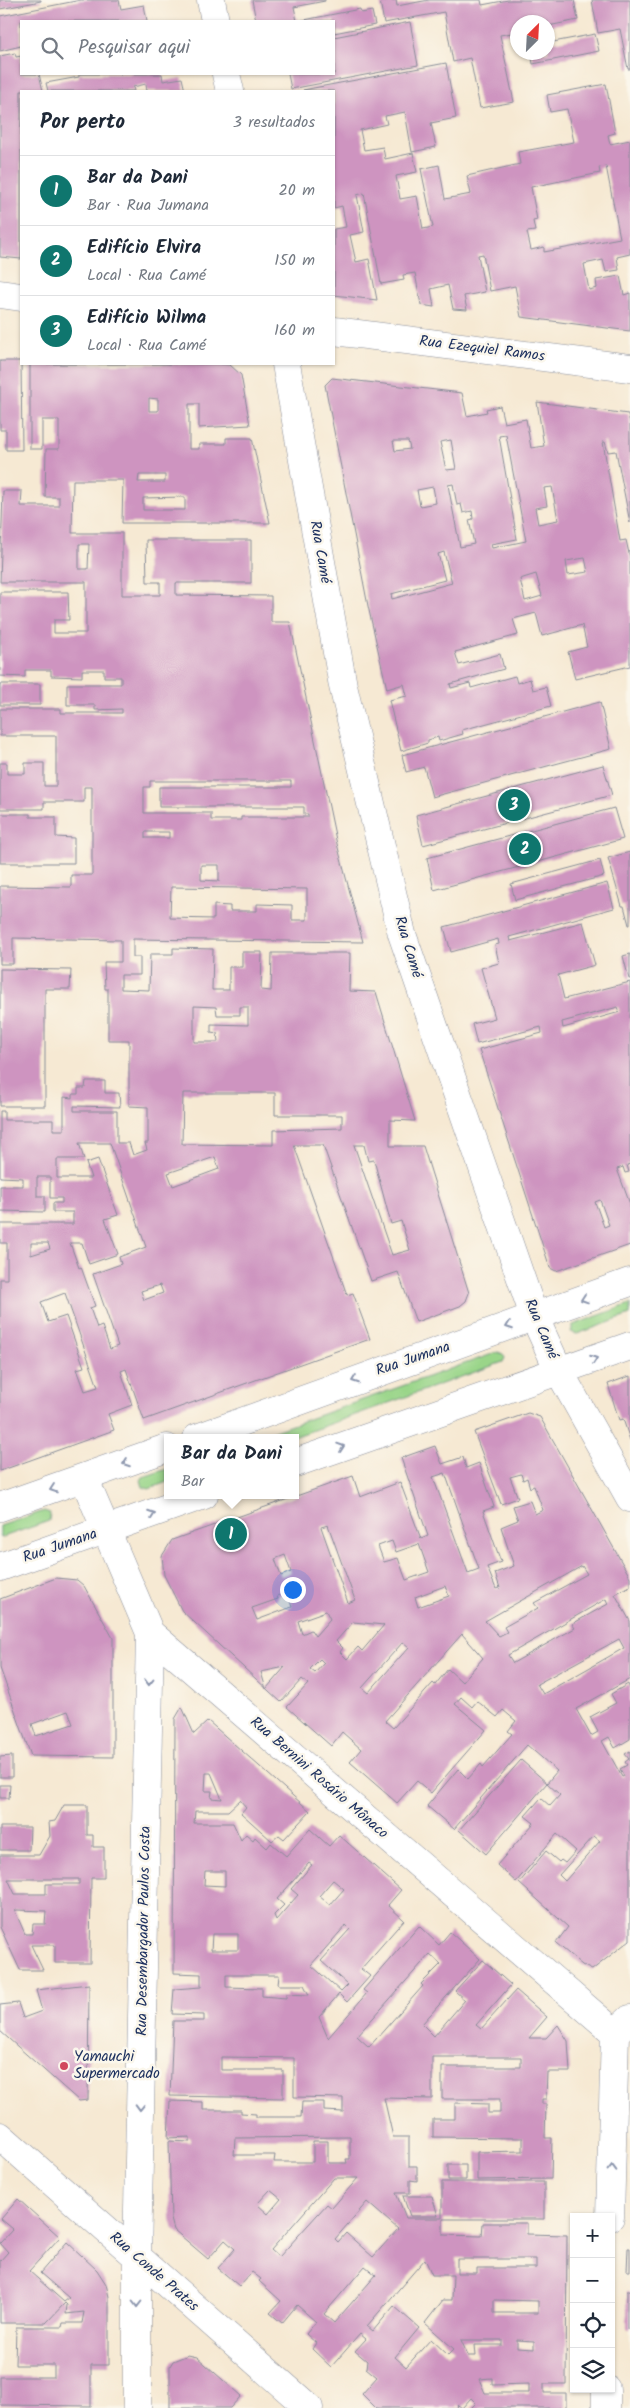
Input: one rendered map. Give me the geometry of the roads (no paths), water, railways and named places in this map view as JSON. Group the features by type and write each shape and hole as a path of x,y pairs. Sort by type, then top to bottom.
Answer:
{"street":[{"path":"211,0 215,20"},
{"path":"226,75 230,90"},
{"path":"0,294 20,296"},
{"name":"Rua Ezequiel Ramos","path":"335,331 630,368"},
{"name":"Rua Camé","path":"286,365 343,686 402,934 534,1316 559,1371 630,1498"},
{"name":"Rua Jumana","path":"208,1434 630,1282"},
{"path":"299,1462 630,1346"},
{"path":"0,1508 164,1449"},
{"name":"Rua Bernini Rosário Mônaco","path":"84,1478 150,1633 622,2026"},
{"name":"Rua Jumana","path":"0,1567 193,1499"},
{"name":"Rua Desembargador Paulos Costa","path":"137,2408 137,2257 150,1633"},
{"path":"610,2213 622,2026"},
{"name":"Rua Conde Prates","path":"0,2136 309,2408"},
{"path":"606,2393 606,2408"}],"place":[{"name":"Edifício Wilma","path":"514,805"},
{"name":"Edifício Elvira","path":"525,849"},
{"name":"Bar da Dani","path":"231,1534"},
{"name":"Yamauchi Supermercado","path":"64,2066"}]}
